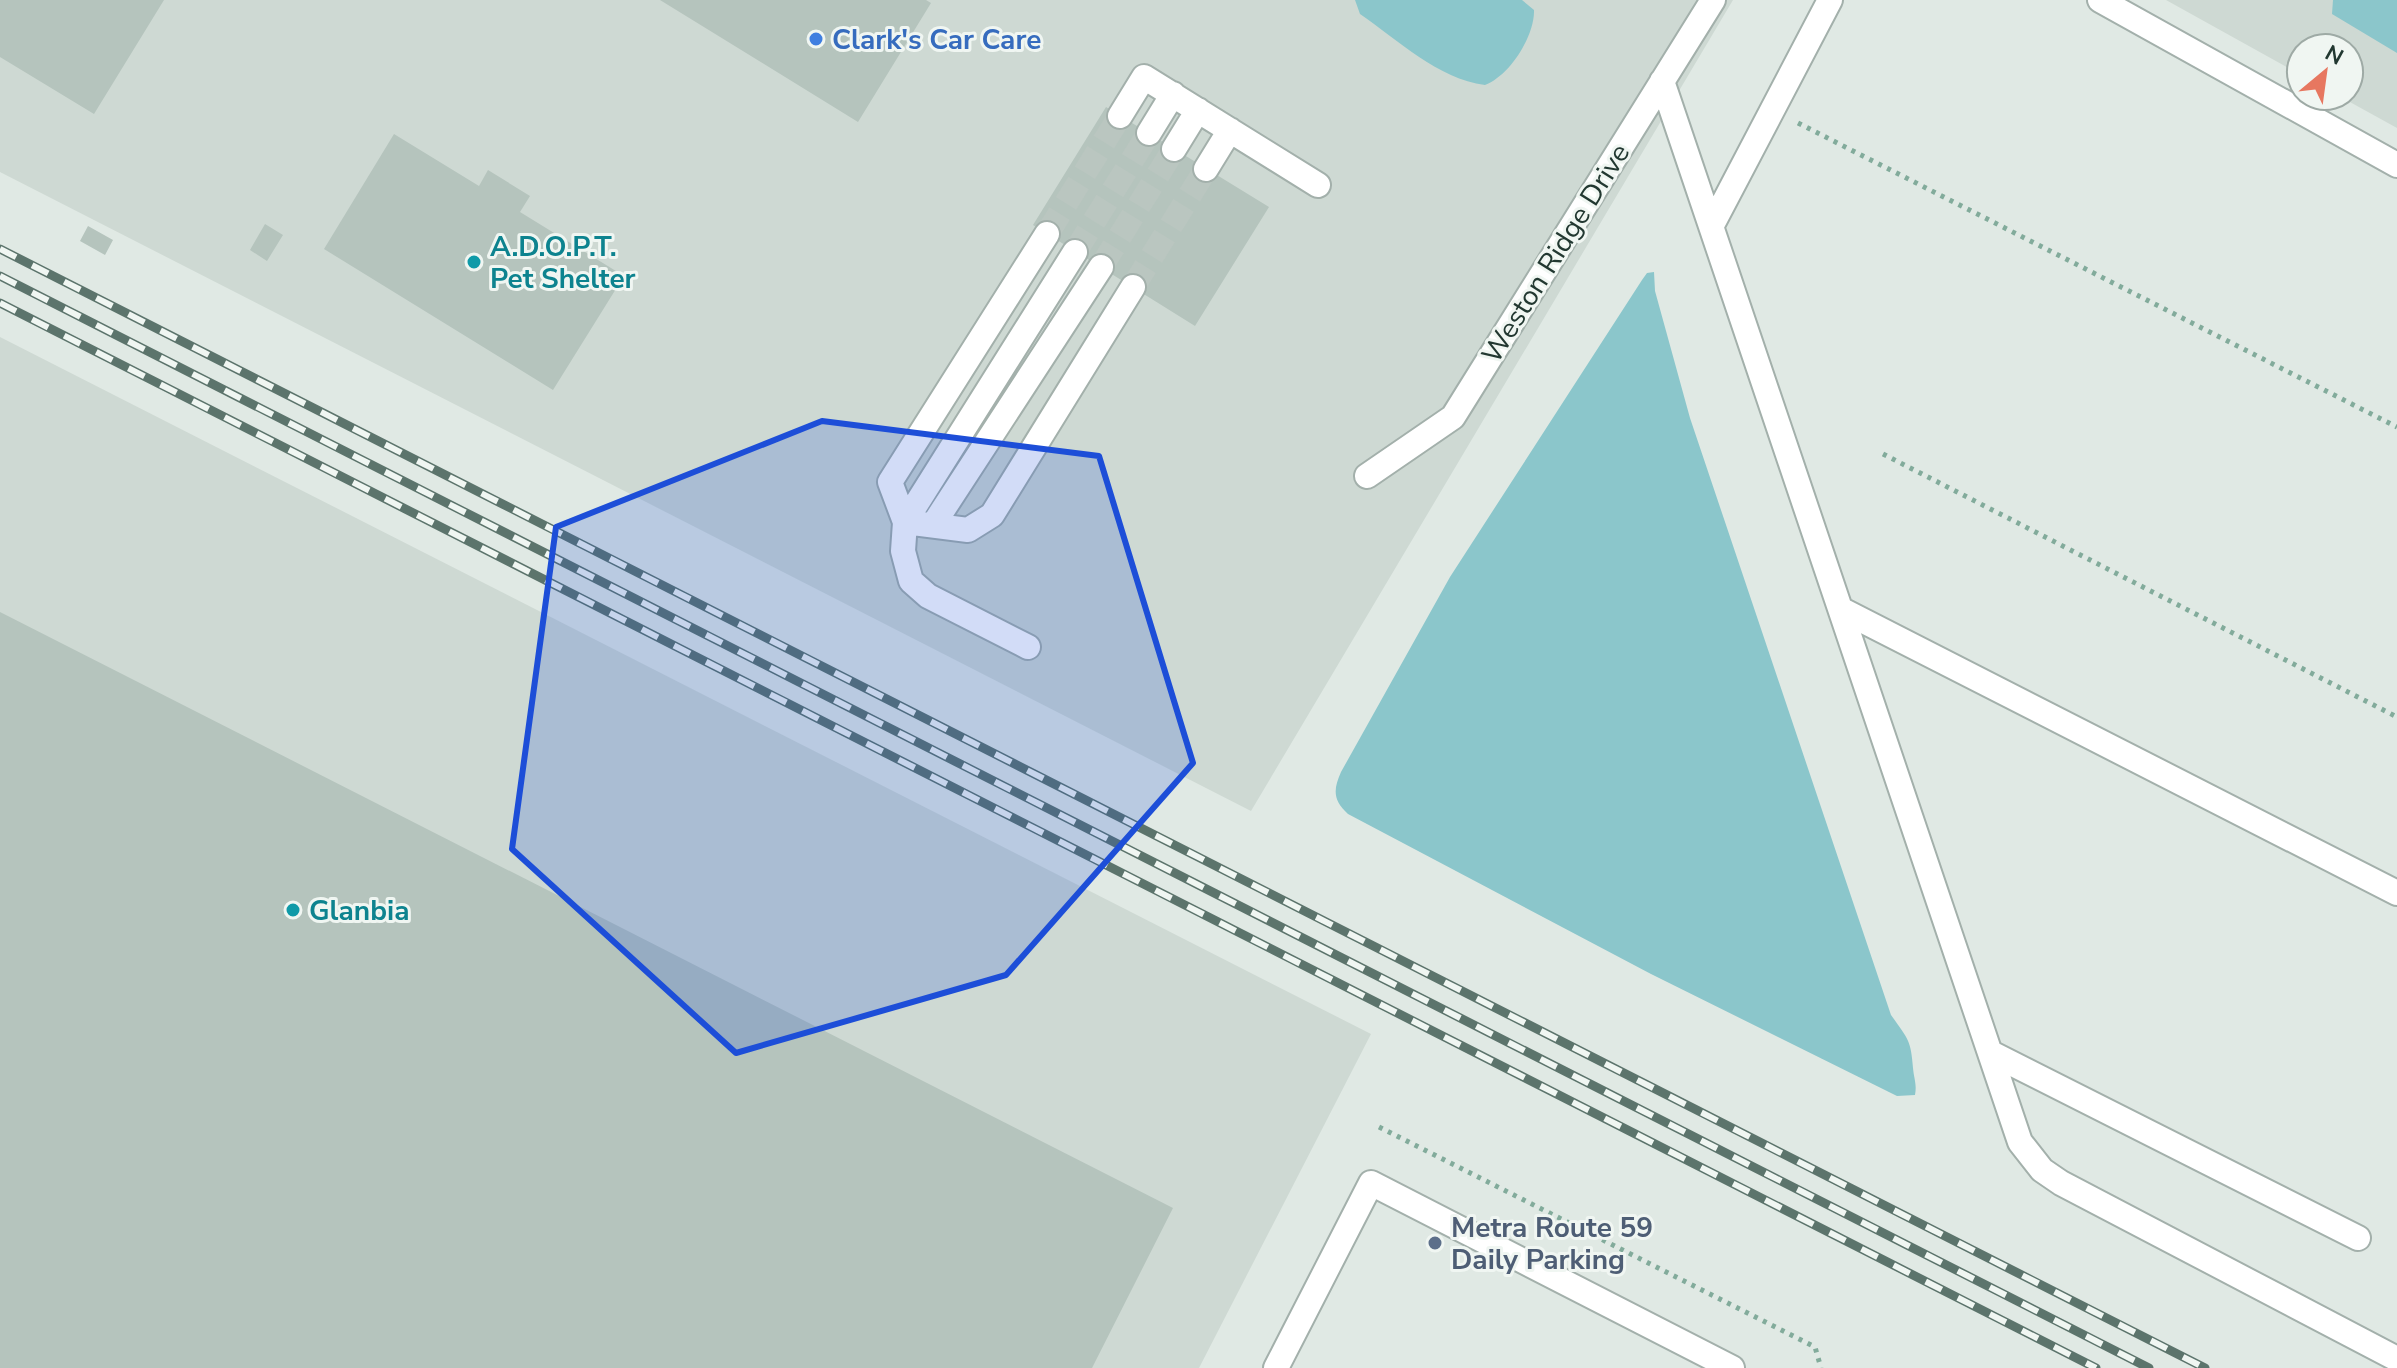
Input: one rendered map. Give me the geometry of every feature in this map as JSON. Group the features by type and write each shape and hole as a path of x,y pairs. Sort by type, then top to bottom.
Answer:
{"street":[{"name":"Weston Ridge Drive","path":"1367,476 1453,417 1713,0"},
{"path":"1712,225 1830,0"},
{"path":"2100,0 2397,165"},
{"path":"1120,116 1144,77 1318,185"},
{"path":"1662,81 1844,611 1991,1053 2010,1121 2028,1156 2042,1170 2397,1359"},
{"path":"1149,133 1173,94"},
{"path":"1174,149 1198,110"},
{"path":"1206,169 1230,130"},
{"path":"1028,647 928,596 911,581 903,551 905,522 890,482 1047,234"},
{"path":"905,522 1075,252"},
{"path":"933,525 1101,267"},
{"path":"905,522 968,530 992,515 1133,287"},
{"path":"1844,611 2397,893"},
{"path":"1991,1053 2358,1238"},
{"path":"1276,1368 1371,1183 1732,1368"}],"path":[{"path":"1772,109 2397,427"},
{"path":"1883,454 2397,717"},
{"path":"1379,1127 1815,1347 1821,1368"}],"highlighted area":[{"path":"822,421 1099,456 1193,763 1006,975 736,1053 512,849 556,527"}],"shaded area":[{"path":"0,0 1733,0 1251,811 0,172"},
{"path":"2166,0 2397,0 2397,128 2365,110 2365,32 2285,32 2285,66"},
{"path":"0,337 1371,1034 1199,1368 0,1368"}],"water":[{"path":"1355,0 1522,0 1534,10 1530,31 1519,54 1503,73 1485,85 1451,75 1419,57 1360,14"},
{"path":"2333,0 2397,0 2397,53 2365,32 2332,14"},
{"path":"1654,272 1655,291 1690,418 1891,1015 1910,1045 1915,1095 1897,1096 1651,974 1348,814 1337,799 1341,772 1450,577 1642,280 1647,273"}],"building":[{"path":"0,0 164,0 94,114 0,57"},
{"name":"Clark's Car Care","path":"660,0 926,0 931,3 858,122"},
{"path":"1106,107 1269,207 1195,326 1033,225"},
{"name":"A.D.O.P.T. Pet Shelter","path":"394,134 479,186 488,170 530,196 520,212 624,276 553,390 324,249"},
{"path":"265,224 283,235 267,261 250,250"},
{"path":"88,226 113,240 105,255 80,241"},
{"name":"Glanbia","path":"0,612 1173,1208 1092,1368 0,1368"}],"tunnel":[{"path":"1047,234 1120,116"},
{"path":"1075,252 1149,133"},
{"path":"1101,267 1174,149"},
{"path":"1133,287 1206,169"}],"railway":[{"path":"0,249 2205,1368"},
{"path":"0,276 2149,1368"},
{"path":"0,303 2096,1368"}],"place":[{"name":"Clark's Car Care","path":"816,39"},
{"name":"A.D.O.P.T. Pet Shelter","path":"474,262"},
{"name":"Glanbia","path":"293,910"},
{"name":"Metra Route 59 Daily Parking","path":"1435,1243"}]}
